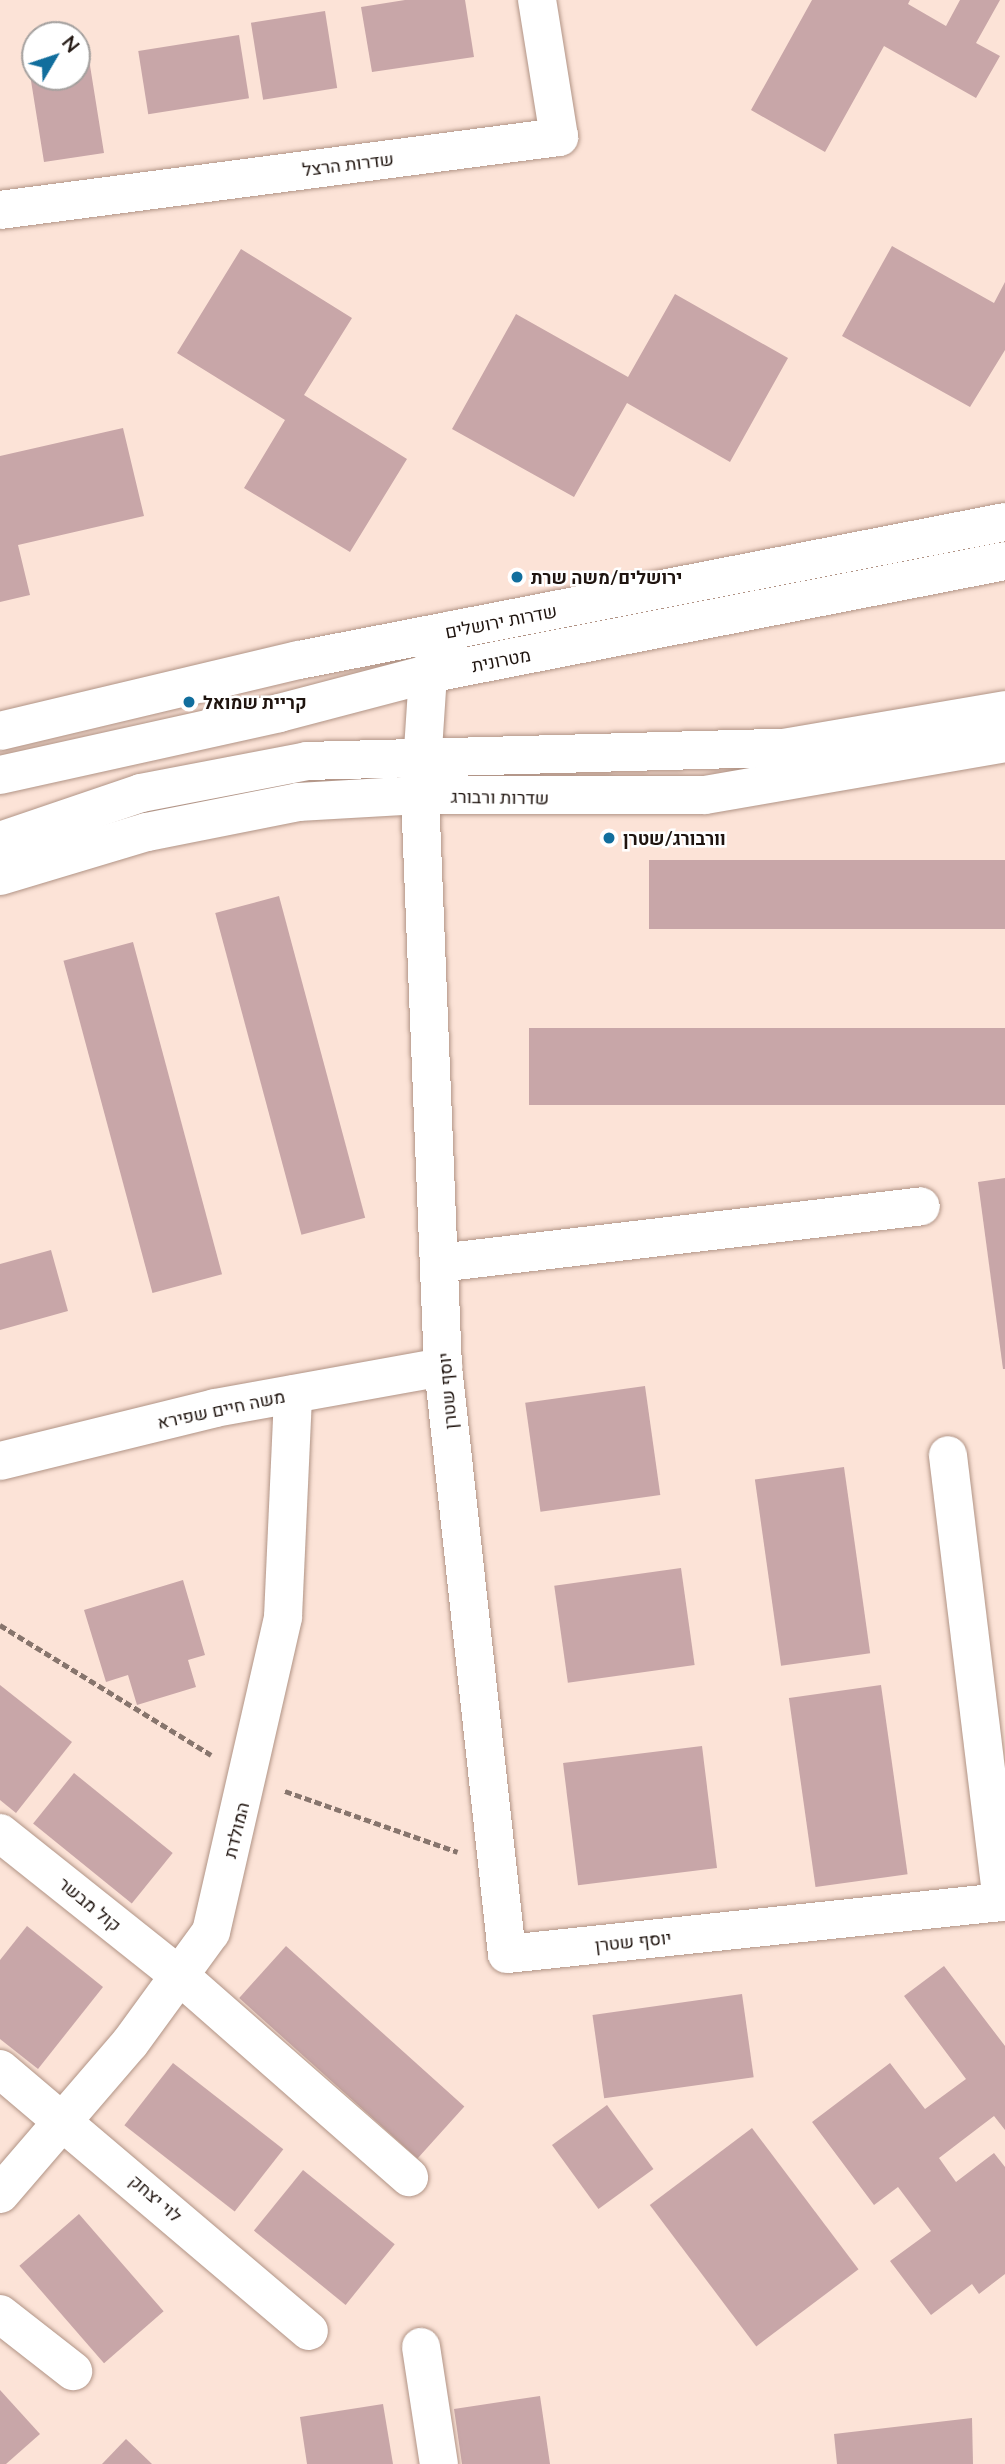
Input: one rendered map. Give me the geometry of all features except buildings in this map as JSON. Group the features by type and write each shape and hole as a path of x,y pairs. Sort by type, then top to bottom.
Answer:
{"street":[{"name":"שדרות הרצל","path":"0,210 559,137 537,0"},
{"name":"שדרות ירושלים","path":"0,731 299,660 1005,522"},
{"name":"מטרונית","path":"0,775 279,713 428,674 1005,561"},
{"path":"428,674 452,630"},
{"name":"יוסף שטרן","path":"428,674 420,795 443,1367 507,1954 1002,1902 948,1455"},
{"path":"0,841 141,793 307,761 783,748 1005,710"},
{"name":"שדרות ורבורג","path":"0,876 147,832 298,802 420,795 705,795 1005,743"},
{"path":"439,1263 921,1206"},
{"name":"משה חיים שפירא","path":"0,1461 215,1408 443,1367"},
{"name":"המולדת","path":"0,2194 130,2043 211,1932 283,1617 293,1394"},
{"name":"קול מבשר","path":"0,1833 180,1976 409,2177"},
{"name":"לוי יצחק","path":"0,2069 64,2119 309,2330"},
{"path":"0,2314 73,2371"},
{"path":"421,2347 439,2464"}],"place":[{"name":"ירושלים/משה שרת","path":"517,577"},
{"name":"קריית שמואל","path":"189,702"},
{"name":"וורבורג/שטרן","path":"609,838"}]}
